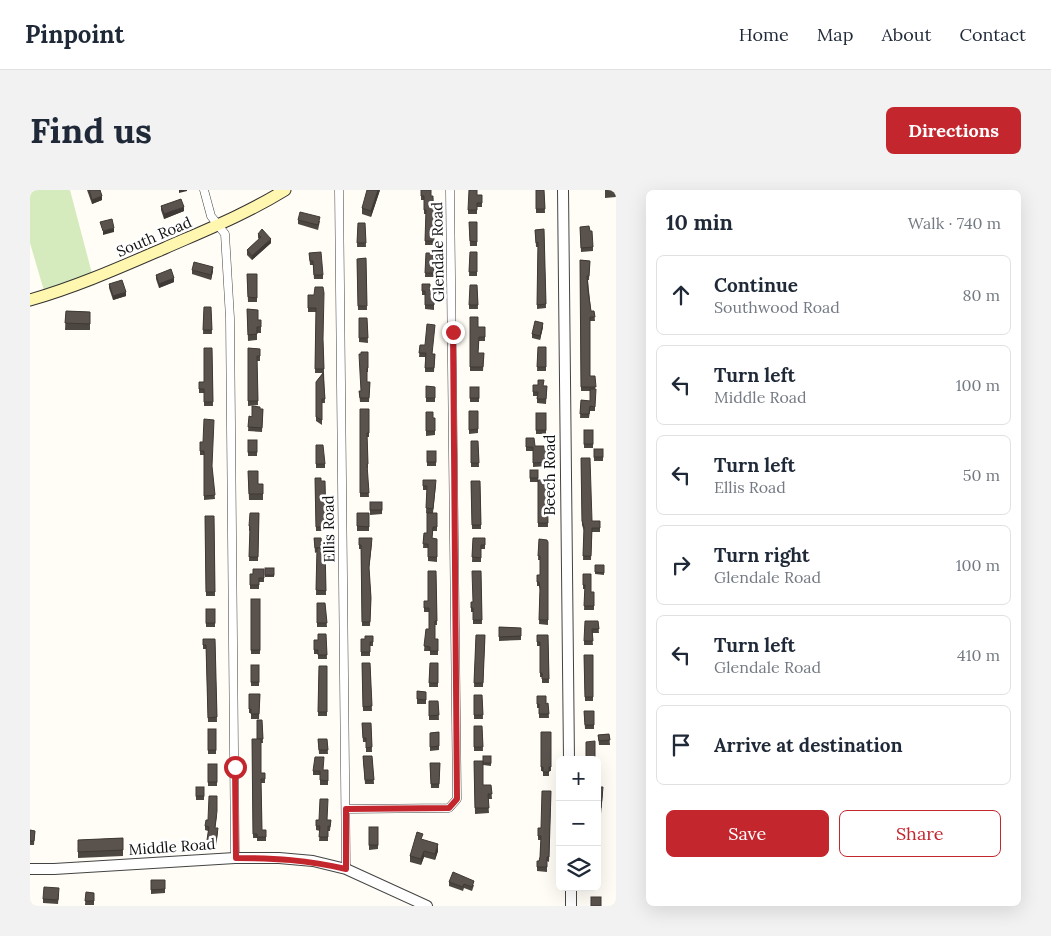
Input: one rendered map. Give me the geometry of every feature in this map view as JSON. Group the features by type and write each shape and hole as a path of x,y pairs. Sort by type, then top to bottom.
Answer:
{"main road":[{"name":"South Road","path":"30,300 107,273 218,226 266,202 285,190"}],"street":[{"path":"204,190 211,216 225,234 230,318 236,858"},
{"name":"Ellis Road","path":"339,190 346,869"},
{"name":"Glendale Road","path":"346,809 449,808 457,799 450,190"},
{"name":"Beech Road","path":"563,190 569,756"},
{"name":"Middle Road","path":"30,868 74,868 236,858 279,858 313,861 346,869 427,906"},
{"path":"571,891 571,906"}],"green space":[{"path":"30,190 70,190 95,285 47,301 30,243"}],"building":[{"path":"89,190 100,190 102,196 92,200"},
{"path":"367,190 378,190 371,211 362,208"},
{"path":"421,190 431,190 431,196 433,196 434,241 425,241 426,210 424,210 424,196 421,196"},
{"path":"469,190 477,190 477,195 482,195 482,203 477,203 477,210 468,210"},
{"path":"536,190 544,190 545,209 536,209"},
{"path":"181,199 184,207 164,214 161,206"},
{"path":"300,212 320,217 318,225 298,220"},
{"path":"112,219 114,228 103,231 100,222"},
{"path":"469,222 477,222 477,242 470,241"},
{"path":"358,223 365,223 366,243 357,243"},
{"path":"589,226 590,231 592,231 593,247 581,248 580,227"},
{"path":"262,229 271,239 252,256 247,250 261,237 258,234"},
{"path":"544,229 546,304 537,305 538,242 536,243 535,230"},
{"path":"321,252 323,275 314,275 313,261 310,261 309,253"},
{"path":"470,252 477,252 477,272 469,272"},
{"path":"426,253 433,253 434,273 425,273"},
{"path":"366,258 367,306 358,306 357,259"},
{"path":"580,260 590,261 589,276 587,276 588,290 591,311 594,311 595,317 590,317 590,376 595,376 596,387 581,387"},
{"path":"194,262 213,267 211,275 192,270"},
{"path":"171,269 174,278 159,284 156,275"},
{"path":"247,274 257,274 257,298 248,297"},
{"path":"122,280 126,292 113,296 109,284"},
{"path":"422,284 430,284 430,291 434,291 434,305 425,305 425,291 422,291"},
{"path":"470,285 477,285 478,305 469,305"},
{"path":"315,287 323,287 324,293 324,369 315,369 316,308 308,308 308,295 314,295"},
{"path":"204,307 211,307 212,330 203,330"},
{"path":"247,309 258,310 258,320 261,320 261,327 257,327 257,334 248,335"},
{"path":"66,311 90,312 90,324 65,323"},
{"path":"470,317 478,317 478,327 485,327 485,337 479,337 478,353 484,353 483,367 470,367"},
{"path":"359,318 367,318 368,338 359,338"},
{"path":"535,321 543,323 540,336 532,334"},
{"path":"427,324 435,325 432,354 435,354 434,368 425,368 426,353 419,353 420,345 425,345"},
{"path":"538,347 546,347 546,367 537,367"},
{"path":"204,348 212,348 213,402 204,402 204,389 199,389 199,382 204,382"},
{"path":"248,348 260,349 260,356 257,356 258,401 248,401"},
{"path":"361,352 368,352 367,382 370,382 369,398 360,398 359,354"},
{"path":"323,373 325,399 322,399 322,420 316,417 316,382"},
{"path":"538,380 544,380 543,386 547,386 546,399 537,399 538,392 533,392 533,385 538,385"},
{"path":"426,386 435,387 435,398 426,398"},
{"path":"470,387 479,387 479,398 470,398"},
{"path":"590,389 596,389 595,407 590,406 589,414 580,414 581,400 590,401"},
{"path":"252,406 263,409 262,428 248,427 249,416 252,417"},
{"path":"360,409 369,409 367,464 369,493 360,493"},
{"path":"469,411 478,411 478,429 469,430"},
{"path":"426,412 433,412 435,431 426,431"},
{"path":"536,413 546,413 546,430 536,430"},
{"path":"204,419 214,420 212,466 215,495 204,496 204,451 200,451 200,442 203,442"},
{"path":"584,430 593,430 593,444 584,444"},
{"path":"526,438 534,438 535,446 548,448 548,462 533,463 533,447 526,447"},
{"path":"248,440 257,440 257,452 248,452"},
{"path":"471,441 478,441 479,463 471,463"},
{"path":"316,445 323,445 325,464 316,464"},
{"path":"594,449 603,449 603,457 594,457"},
{"path":"427,451 436,451 436,462 427,462"},
{"path":"581,458 590,458 592,521 600,521 600,528 592,528 591,556 583,556 584,527 582,521"},
{"path":"530,470 538,470 538,478 530,478"},
{"path":"248,471 258,471 258,484 263,484 263,494 249,494"},
{"path":"315,478 321,478 321,481 325,481 326,527 316,527"},
{"path":"423,480 436,480 433,509 426,508 427,486 423,486"},
{"path":"538,480 547,480 548,523 538,523"},
{"path":"471,481 480,481 481,525 472,525"},
{"path":"370,502 382,502 382,510 370,510"},
{"path":"250,513 259,513 258,557 249,557"},
{"path":"357,513 369,513 369,527 357,526"},
{"path":"427,513 437,513 437,527 433,527 432,538 437,539 437,557 428,557 428,544 423,544 424,533 427,533"},
{"path":"205,516 214,516 215,592 206,592"},
{"path":"314,538 321,538 322,548 315,548"},
{"path":"359,538 372,538 369,567 370,622 362,622 361,545 359,545"},
{"path":"473,538 485,538 485,545 481,545 481,558 472,557"},
{"path":"539,539 547,540 548,542 548,620 539,620 540,588 539,582 537,582 537,575 540,575"},
{"path":"317,548 325,548 326,591 316,590"},
{"path":"595,565 604,565 604,573 595,572"},
{"path":"265,568 274,568 274,575 265,575"},
{"path":"253,569 264,569 264,578 259,578 259,585 250,585 250,574 253,574"},
{"path":"428,571 436,571 437,621 435,621 435,639 438,639 438,651 430,651 430,647 424,646 426,629 429,629 429,608 424,608 424,601 428,601"},
{"path":"472,571 481,571 482,620 473,620 473,608 471,608 471,602 473,602"},
{"path":"583,574 591,574 591,592 594,592 594,606 584,606 585,585 583,585"},
{"path":"251,599 260,599 260,650 251,650"},
{"path":"317,603 325,603 327,623 317,623"},
{"path":"206,609 215,609 215,623 206,623"},
{"path":"585,621 598,621 599,629 592,629 593,641 584,641"},
{"path":"499,627 521,628 521,636 499,637"},
{"path":"318,634 326,634 327,655 318,655 318,650 314,650 314,640 318,640"},
{"path":"476,635 485,635 483,683 474,683"},
{"path":"537,635 548,635 549,679 542,679 542,673 540,673 540,642 537,642"},
{"path":"365,636 373,636 373,642 370,642 370,652 361,652 361,639 365,639"},
{"path":"203,639 215,639 217,717 208,718 206,645 203,645"},
{"path":"584,655 593,655 593,697 585,697"},
{"path":"362,663 370,663 372,706 363,707"},
{"path":"430,663 438,663 438,683 429,683"},
{"path":"251,665 259,665 259,682 251,682"},
{"path":"319,666 327,666 327,712 318,712"},
{"path":"417,691 426,692 426,700 417,699"},
{"path":"249,694 260,694 259,714 251,714"},
{"path":"474,695 482,695 483,715 474,715"},
{"path":"537,696 546,696 549,714 539,714"},
{"path":"429,701 438,701 439,715 429,716"},
{"path":"584,711 594,711 594,725 585,725"},
{"path":"257,720 262,720 263,739 257,739"},
{"path":"362,723 371,723 372,747 366,748 366,738 363,738"},
{"path":"474,726 482,726 483,747 474,747"},
{"path":"208,729 216,729 216,750 208,750"},
{"path":"439,732 439,746 430,747 430,733"},
{"path":"541,732 551,732 551,767 549,767 549,772 543,772 543,767 541,767"},
{"path":"609,734 610,740 599,741 598,735"},
{"path":"252,739 261,739 261,773 265,773 265,779 261,779 262,830 266,830 266,837 257,837 257,834 253,834"},
{"path":"318,739 327,739 328,750 319,750"},
{"path":"595,741 595,756 586,756 586,742"},
{"path":"363,756 372,756 374,780 365,780"},
{"path":"483,756 491,756 491,763 483,763"},
{"path":"315,757 324,757 323,770 328,770 328,781 320,780 320,771 313,771"},
{"path":"474,761 483,761 483,785 491,785 492,794 488,794 489,808 475,808"},
{"path":"430,763 440,763 439,784 431,784"},
{"path":"208,764 217,764 217,782 208,782"},
{"path":"196,787 204,787 204,796 196,796"},
{"path":"601,787 603,787 601,808"},
{"path":"542,791 551,791 549,857 547,857 547,867 537,867 537,861 539,861 540,857 541,836 538,836 538,828 541,828"},
{"path":"209,796 217,796 215,828 218,828 216,842 207,840 209,827 205,826 206,820 208,820"},
{"path":"320,799 328,799 327,820 331,820 330,827 328,826 328,837 319,837 320,826 316,826 316,820 319,820"},
{"path":"369,827 378,827 378,845 369,845"},
{"path":"30,830 35,831 34,841 30,841"},
{"path":"417,832 423,834 421,839 438,844 435,854 424,851 421,859 410,856"},
{"path":"123,838 123,850 78,852 78,840"},
{"path":"453,872 474,881 472,887 464,884 463,887 449,882"},
{"path":"151,880 165,880 165,889 151,890"},
{"path":"44,887 59,888 58,900 43,899"},
{"path":"86,892 94,893 94,901 85,901"},
{"path":"591,897 601,897 601,906 591,906"}],"route":[{"path":"235,767 236,858 279,858 313,861 346,869 346,809 449,808 457,799 453,332"}]}
